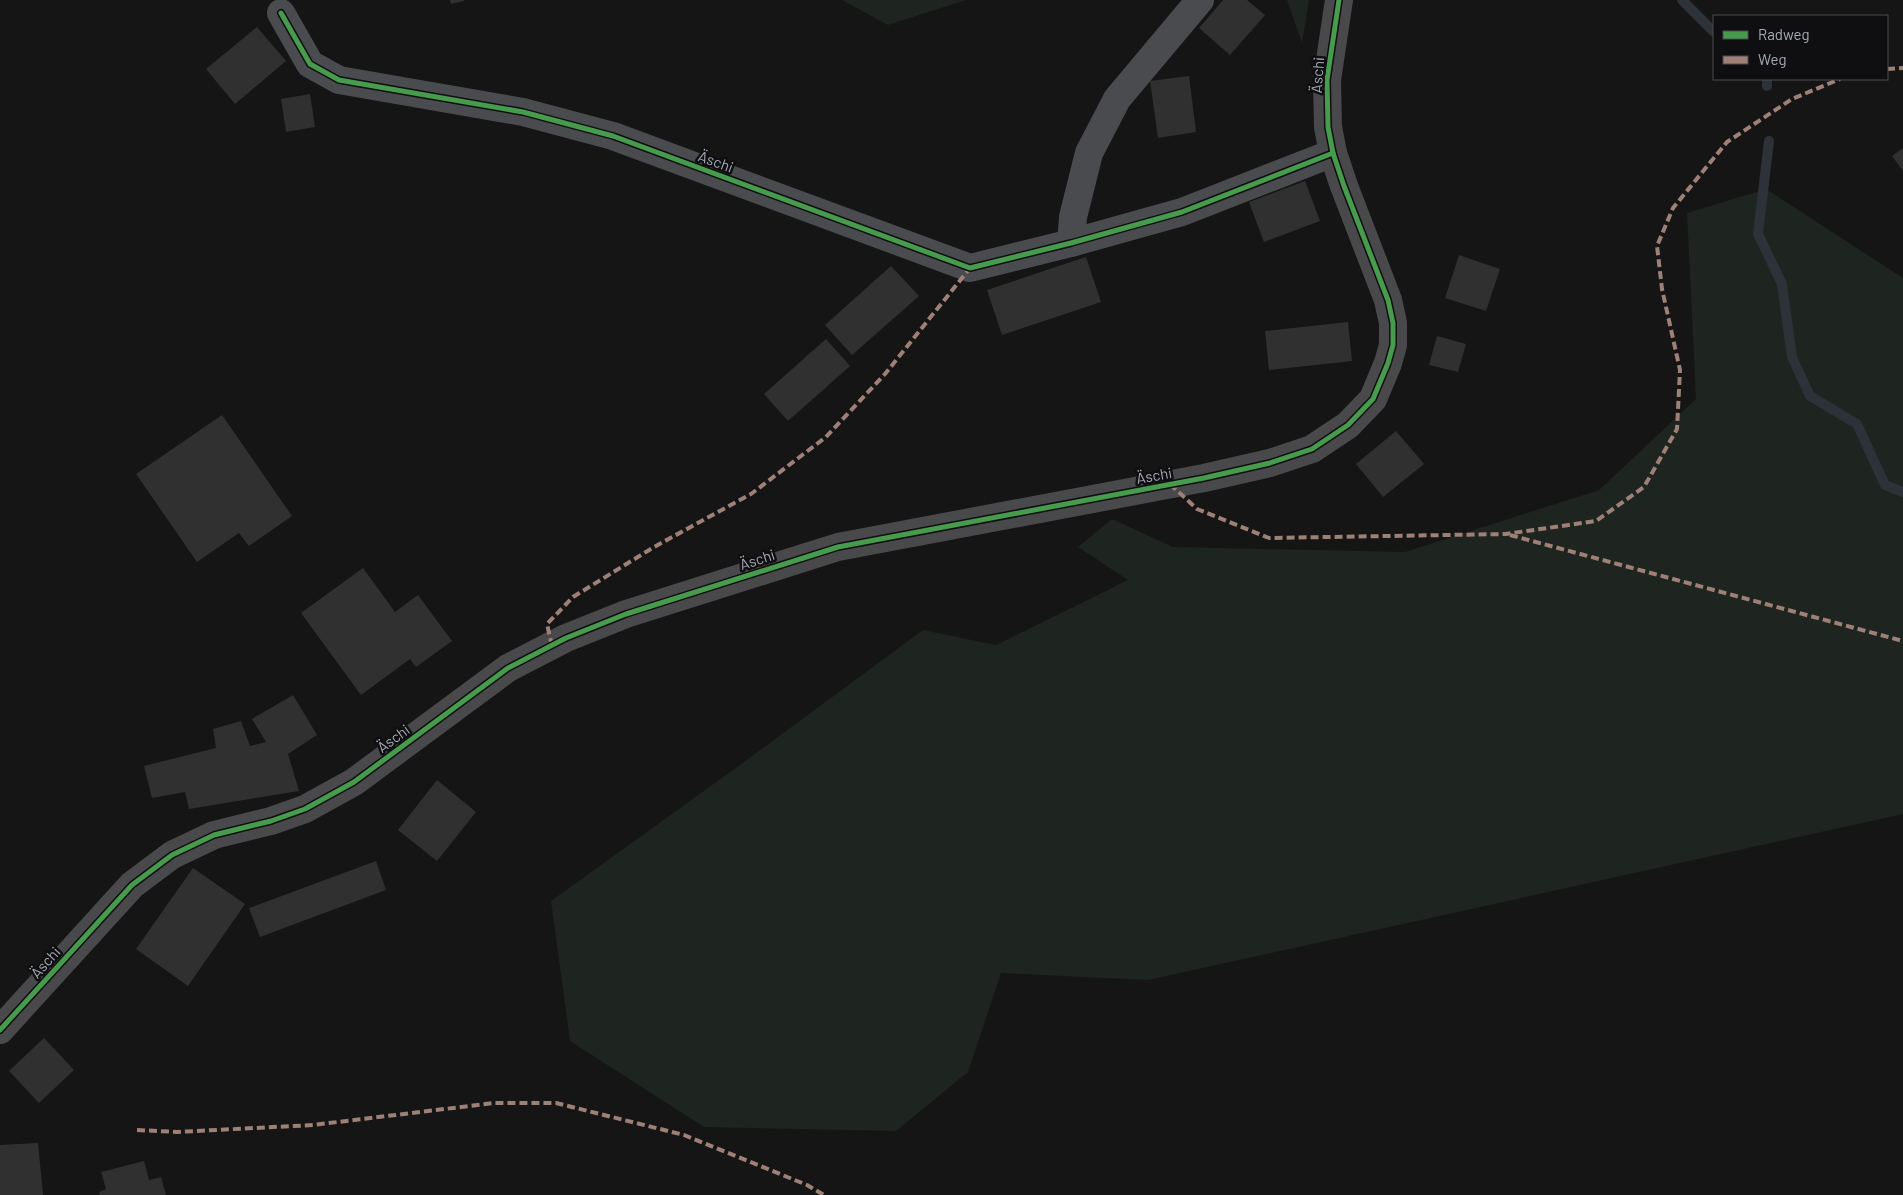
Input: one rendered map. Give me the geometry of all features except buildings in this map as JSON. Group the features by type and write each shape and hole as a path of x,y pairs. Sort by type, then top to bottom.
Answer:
{"street":[{"path":"1071,243 1073,217 1089,153 1117,99 1200,0"},
{"name":"Äschi","path":"0,1030 132,885 172,855 214,835 271,822 305,809 354,782 508,668 566,638 626,614 838,547 1270,464 1312,450 1348,425 1373,399 1388,363 1393,345 1393,323 1388,300 1333,153 1328,127 1326,80 1339,0"},
{"name":"Äschi","path":"282,13 310,64 339,80 523,112 613,136 970,268 1071,243 1182,212 1333,153"}],"shaded area":[{"path":"842,0 966,0 888,25"},
{"path":"1287,0 1309,0 1302,43"},
{"path":"1766,189 1903,278 1903,814 1148,980 1001,973 968,1072 896,1131 704,1127 570,1041 551,901 923,630 996,645 1128,580 1078,547 1112,519 1173,547 1405,552 1599,490 1696,399 1687,213"}],"waterway":[{"path":"1682,0 1713,31"},
{"path":"1767,80 1767,86"},
{"path":"1769,141 1758,234 1782,284 1792,357 1810,396 1857,424 1885,485 1903,492"}],"marked path":[{"path":"1888,69 1903,68"},
{"path":"1170,484 1197,509 1269,538 1506,534 1596,521 1644,487 1677,429 1680,370 1662,289 1657,246 1673,208 1727,142 1792,99 1838,80"},
{"path":"552,646 547,624 573,597 654,547 751,494 826,437 885,374 970,268"},
{"path":"1510,535 1903,641"},
{"path":"137,1130 177,1132 313,1125 494,1103 556,1103 684,1135 807,1185 824,1195"}],"cycle path":[{"path":"0,1030 132,885 172,855 214,835 271,821 305,809 354,782 508,668 566,638 626,614 838,547 1204,478 1270,463 1312,449 1348,425 1373,399 1388,363 1393,345 1393,323 1388,300 1333,153 1328,127 1327,80 1339,0"},
{"path":"281,13 310,64 339,80 523,112 613,136 970,268 1071,243 1182,212 1333,153"}]}
